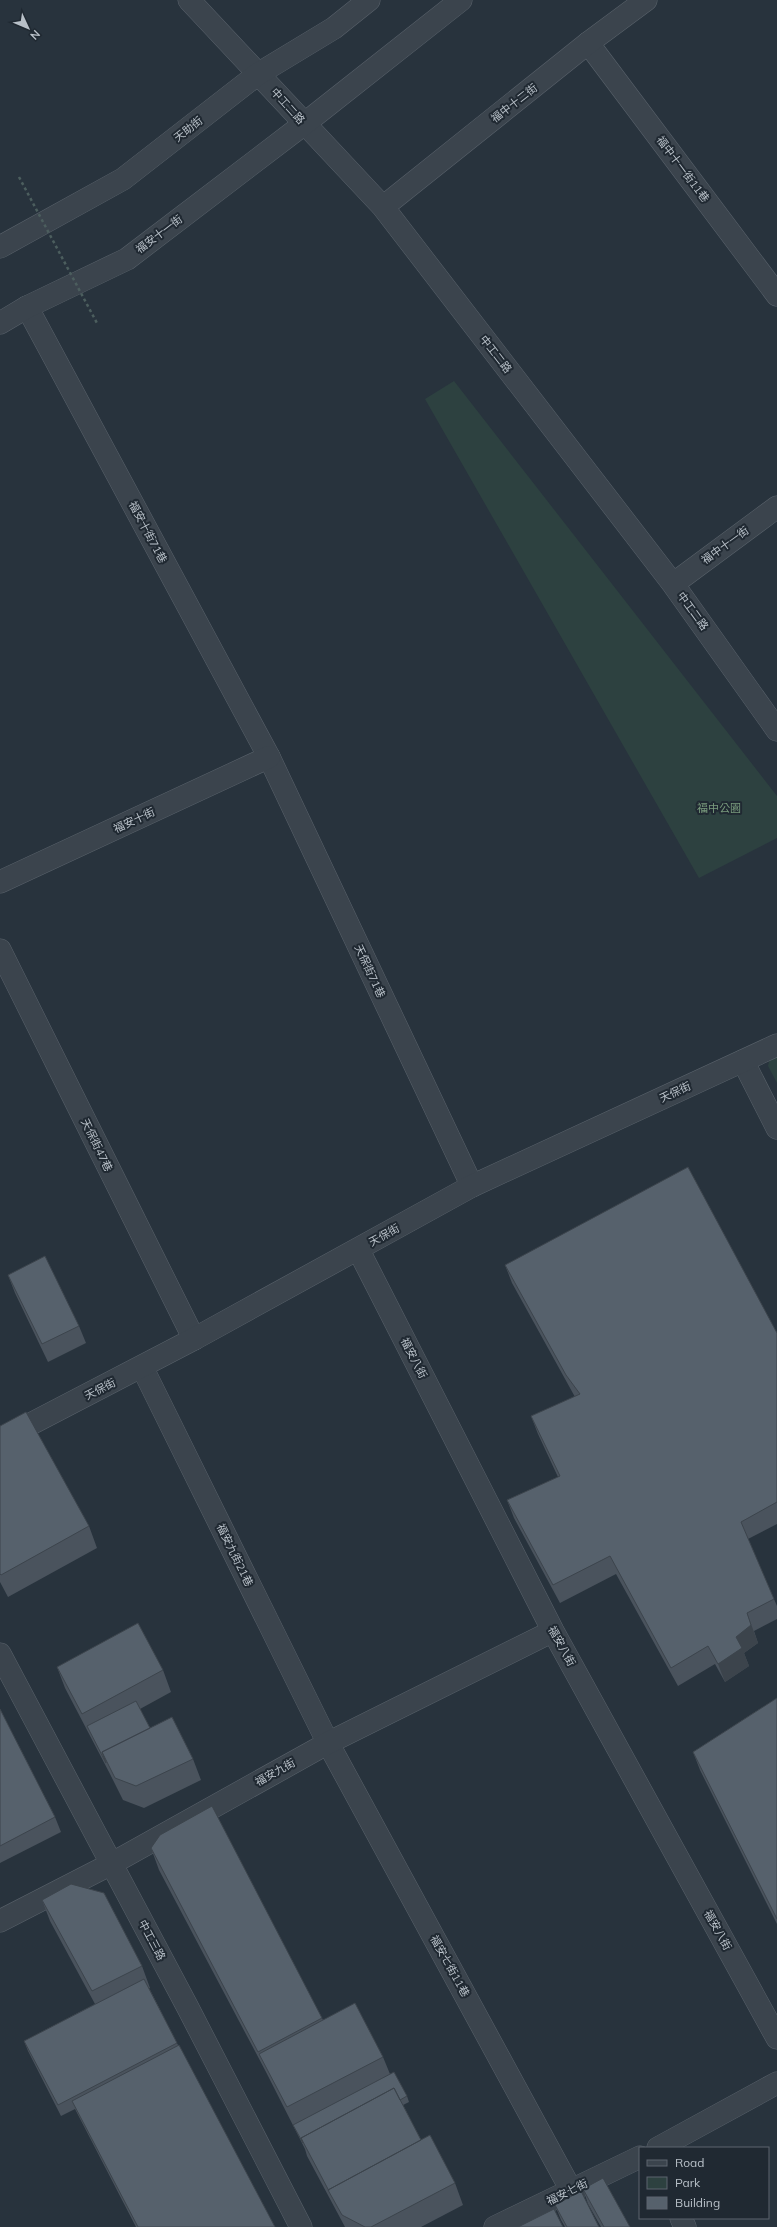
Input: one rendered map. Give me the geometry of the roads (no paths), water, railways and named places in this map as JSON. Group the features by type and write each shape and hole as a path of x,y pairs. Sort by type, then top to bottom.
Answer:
{"street":[{"name":"中工二路","path":"189,0 383,207 673,584 777,730"},
{"name":"天助街","path":"0,247 123,179 258,74 334,28 369,0"},
{"path":"304,124 461,0"},
{"name":"福中十二街","path":"383,207 588,43 646,0"},
{"name":"福中十一街11巷","path":"588,43 777,295"},
{"name":"福安十一街","path":"0,323 27,307 127,259 304,124"},
{"name":"福安十街71巷","path":"27,307 269,757"},
{"name":"福中十一街","path":"673,584 777,507"},
{"name":"福安十街","path":"0,882 269,757"},
{"name":"天保街71巷","path":"269,757 472,1186"},
{"name":"天保街47巷","path":"0,950 194,1339"},
{"name":"天保街","path":"0,1440 142,1367 472,1186 777,1045"},
{"path":"743,1061 777,1128"},
{"name":"福安八街","path":"358,1249 553,1631 777,2038"},
{"name":"福安九街21巷","path":"142,1367 328,1742"},
{"name":"福安九街","path":"0,1921 111,1864 328,1742 553,1631"},
{"name":"中工三路","path":"0,1654 301,2227"},
{"name":"福安七街11巷","path":"328,1742 571,2190"},
{"path":"660,2147 777,2083"},
{"name":"福安七街","path":"495,2227 639,2157"}],"park label":[{"name":"福中公園","path":"719,808"}]}
